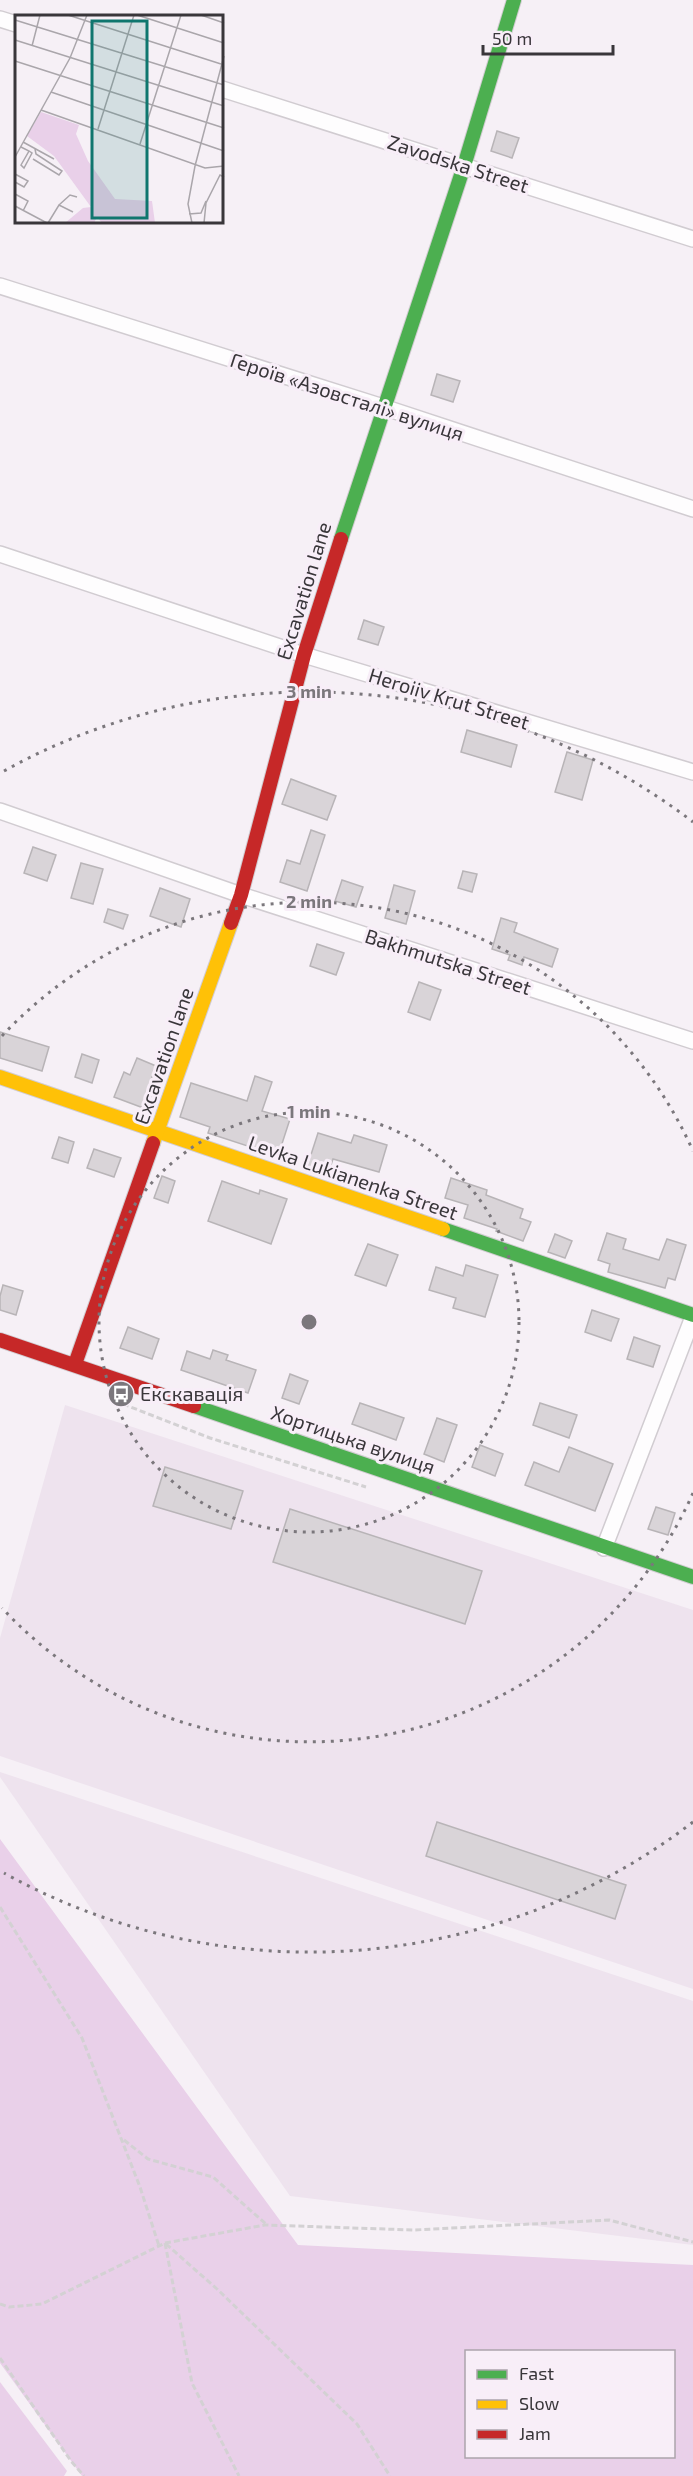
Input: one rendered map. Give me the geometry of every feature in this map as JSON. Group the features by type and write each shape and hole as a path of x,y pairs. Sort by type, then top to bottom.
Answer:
{"street":[{"name":"Excavation lane","path":"75,1364 241,895 304,655 383,407 464,166 514,0"},
{"path":"0,19 15,24"},
{"name":"Zavodska Street","path":"224,90 693,239"},
{"name":"Героїв «Азовсталі» вулиця","path":"0,286 383,407 693,509"},
{"name":"Heroiiv Krut Street","path":"0,554 304,655 693,772"},
{"name":"Bakhmutska Street","path":"0,811 241,895 693,1041"},
{"name":"Levka Lukianenka Street","path":"0,1077 693,1316"},
{"path":"604,1548 693,1316"},
{"name":"Хортицька вулиця","path":"0,1340 693,1577"}],"path":[{"path":"0,1907 82,2038 122,2139 159,2246"},
{"path":"122,2139 148,2159 213,2177 268,2225"},
{"path":"0,2304 9,2307 42,2304 165,2243 268,2225 414,2230 609,2220 693,2242"},
{"path":"165,2243 192,2383 239,2476"},
{"path":"165,2243 217,2289 357,2424 390,2476"},
{"path":"0,2358 71,2461 84,2476"}],"shaded area":[{"path":"65,1405 693,1610 693,1989 0,1756 0,1638"},
{"path":"0,1772 693,2001 693,2245 290,2196 0,1777"},
{"path":"0,1839 298,2245 693,2265 693,2476 82,2476 0,2363"},
{"path":"0,2382 67,2471 64,2476 0,2476"}],"building":[{"path":"497,131 519,138 512,158 491,151"},
{"path":"437,374 460,381 453,402 431,395"},
{"path":"364,620 384,627 378,645 358,639"},
{"path":"467,730 517,745 511,767 461,752"},
{"path":"567,752 593,760 582,800 555,792"},
{"path":"291,779 336,796 327,820 282,804"},
{"path":"311,830 325,835 307,891 280,882 287,860 300,864"},
{"path":"33,847 56,855 47,881 24,873"},
{"path":"81,863 103,869 93,904 71,898"},
{"path":"463,871 477,874 472,892 458,888"},
{"path":"342,880 363,887 356,907 335,901"},
{"path":"394,885 415,891 406,924 385,918"},
{"path":"160,888 190,899 181,927 150,916"},
{"path":"108,909 128,915 123,929 104,922"},
{"path":"501,918 517,923 514,932 558,949 552,967 524,957 522,965 508,960 510,955 492,949"},
{"path":"317,944 344,953 336,975 310,966"},
{"path":"419,982 441,990 430,1020 408,1012"},
{"path":"0,1032 49,1047 42,1071 0,1058"},
{"path":"82,1054 99,1060 92,1083 75,1077"},
{"path":"137,1058 156,1066 151,1080 156,1082 146,1109 114,1097 124,1072 130,1075"},
{"path":"255,1076 272,1082 262,1111 290,1119 278,1156 208,1133 210,1127 180,1117 191,1083 247,1101"},
{"path":"318,1133 351,1143 354,1135 387,1145 379,1172 333,1159 328,1174 307,1167"},
{"path":"59,1137 74,1142 68,1163 52,1158"},
{"path":"94,1149 121,1158 114,1177 87,1168"},
{"path":"162,1176 175,1181 168,1203 154,1198"},
{"path":"451,1178 487,1190 486,1195 523,1209 520,1218 531,1222 523,1241 464,1218 468,1205 445,1198"},
{"path":"222,1181 259,1194 260,1190 287,1199 271,1244 208,1221"},
{"path":"607,1233 626,1239 623,1249 659,1260 667,1239 686,1245 675,1280 668,1278 665,1288 608,1272 610,1264 598,1260"},
{"path":"555,1234 572,1241 565,1258 548,1252"},
{"path":"368,1244 398,1255 386,1286 355,1275"},
{"path":"466,1265 498,1275 485,1317 453,1308 456,1298 429,1290 436,1267 463,1276"},
{"path":"3,1285 23,1291 16,1315 0,1310"},
{"path":"592,1310 619,1319 611,1341 585,1332"},
{"path":"128,1327 159,1339 152,1359 120,1348"},
{"path":"634,1337 660,1346 653,1367 627,1359"},
{"path":"213,1350 228,1355 226,1360 256,1370 248,1393 181,1370 187,1351 210,1359"},
{"path":"290,1374 308,1381 299,1404 282,1398"},
{"path":"360,1403 404,1418 396,1440 352,1424"},
{"path":"540,1403 577,1415 569,1438 533,1425"},
{"path":"437,1418 457,1425 444,1462 424,1454"},
{"path":"480,1445 503,1454 495,1476 472,1467"},
{"path":"569,1447 613,1464 595,1511 525,1485 534,1462 559,1472"},
{"path":"165,1467 243,1491 231,1529 153,1506"},
{"path":"656,1507 675,1513 668,1535 648,1529"},
{"path":"290,1509 482,1571 465,1624 273,1562"},
{"path":"437,1822 626,1885 615,1919 426,1856"}],"traffic: fast":[{"path":"341,539 464,166 514,0"},
{"path":"443,1229 693,1315"},
{"path":"194,1406 693,1577"}],"traffic: slow":[{"path":"153,1143 231,923"},
{"path":"0,1077 443,1229"}],"traffic: jam":[{"path":"231,923 241,895 304,655 341,539"},
{"path":"75,1364 153,1143"},
{"path":"0,1340 194,1406"}],"place":[{"name":"Екскавація","path":"121,1394"}]}
